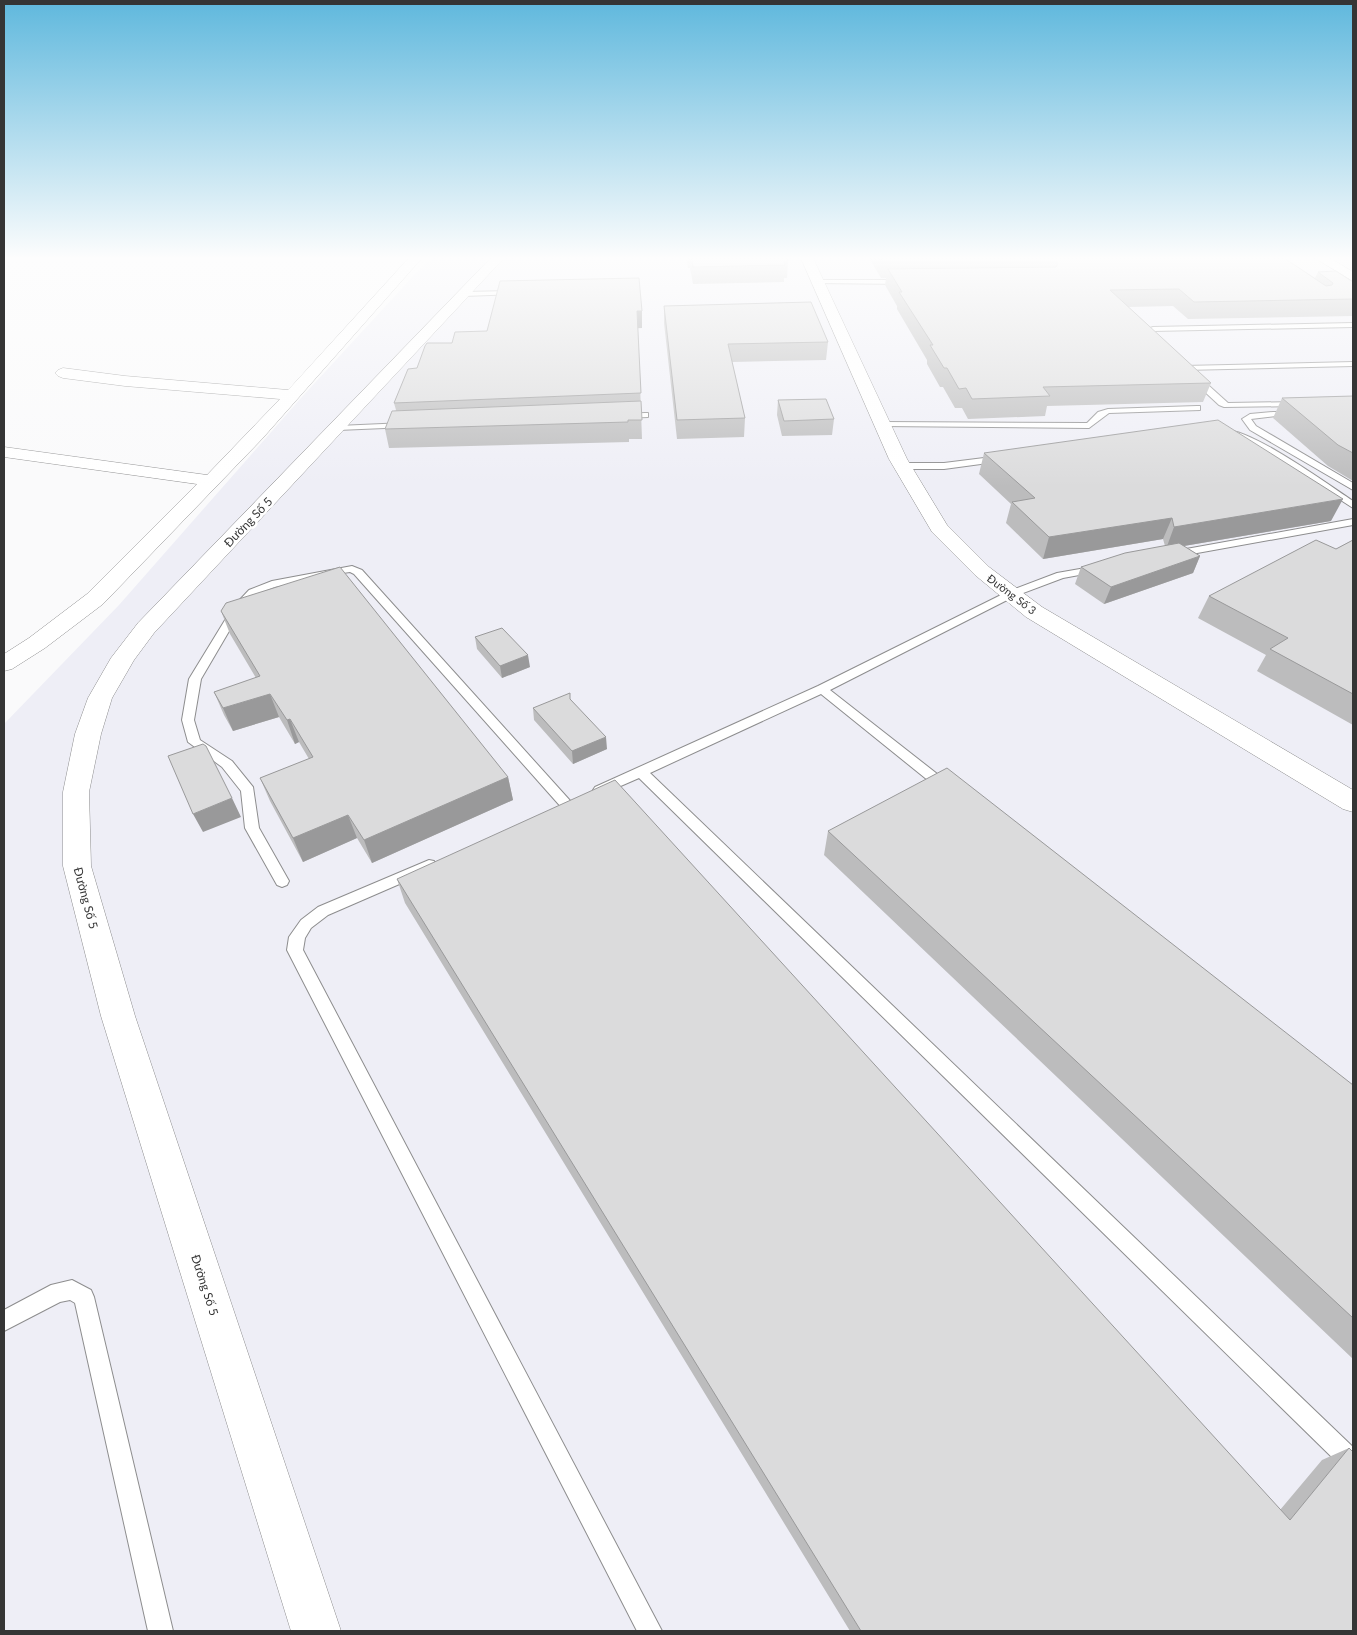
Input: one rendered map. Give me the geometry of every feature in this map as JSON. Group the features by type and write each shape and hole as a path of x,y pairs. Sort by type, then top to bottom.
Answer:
{"street":[{"path":"4,664 37,643 95,599 212,481 346,334"},
{"name":"Đường Số 5","path":"316,1631 118,1016 77,866 76,792 88,734 100,698 123,658 146,628 426,334"},
{"name":"Đường Số 3","path":"842,334 902,466 939,528 982,571 1034,612 1353,802"},
{"path":"63,373 125,381 291,395"},
{"path":"4,452 212,481"}],"lane":[{"path":"1145,334 1152,341"},
{"path":"1353,364 1181,366 1222,403 1303,408 1258,414 1246,419 1253,428 1353,487"},
{"path":"882,424 1089,426 1101,414 1108,412 1197,408"},
{"path":"616,416 646,415"},
{"path":"338,428 417,424"},
{"path":"1218,431 1235,434 1260,444 1353,505"},
{"path":"902,466 944,466 1013,457"},
{"path":"1168,556 1353,522"},
{"path":"549,813 640,770 822,689 1011,594 1061,576 1110,566"},
{"path":"282,882 252,828 248,790 227,764 194,742 188,720 195,679 238,607 253,592 272,584 343,570 352,569 358,572 567,805"},
{"path":"822,689 955,794"},
{"path":"640,770 1353,1462"},
{"path":"441,860 323,911 306,924 297,937 295,950 650,1631"},
{"path":"4,1321 58,1292 72,1290 84,1297 161,1631"}],"shaded area":[{"path":"360,334 1353,334 1353,1631 4,1631 4,724 119,605"}],"building":[{"path":"454,334 638,334 641,393 394,403 408,369 417,368 427,343 452,343"},
{"path":"667,334 825,334 828,342 728,344 745,418 677,420"},
{"path":"926,334 1158,334 1211,383 1043,387 1050,396 972,399 966,388 959,389 947,368 944,368 930,345 933,345"},
{"path":"1353,396 1353,453 1338,445 1282,398"},
{"path":"826,399 834,419 784,421 778,400"},
{"path":"641,401 642,420 628,420 628,422 385,429 392,411"},
{"path":"1218,420 1343,499 1174,527 1172,518 1049,537 1012,502 1035,498 984,453"},
{"path":"1316,540 1336,549 1353,540 1353,694 1270,649 1288,638 1209,596"},
{"path":"1179,543 1200,556 1111,587 1081,567 1125,553"},
{"path":"340,567 508,777 364,840 348,815 293,838 260,778 313,757 290,719 287,720 270,694 223,708 214,692 260,676 221,611 226,603"},
{"path":"502,628 528,655 500,666 475,637"},
{"path":"570,693 570,699 606,737 572,751 533,708"},
{"path":"203,744 206,746 232,798 193,814 168,756"},
{"path":"947,768 1353,1085 1353,1318 828,831"},
{"path":"615,780 1290,1520 1349,1448 1353,1452 1353,1631 861,1631 397,879"}]}
